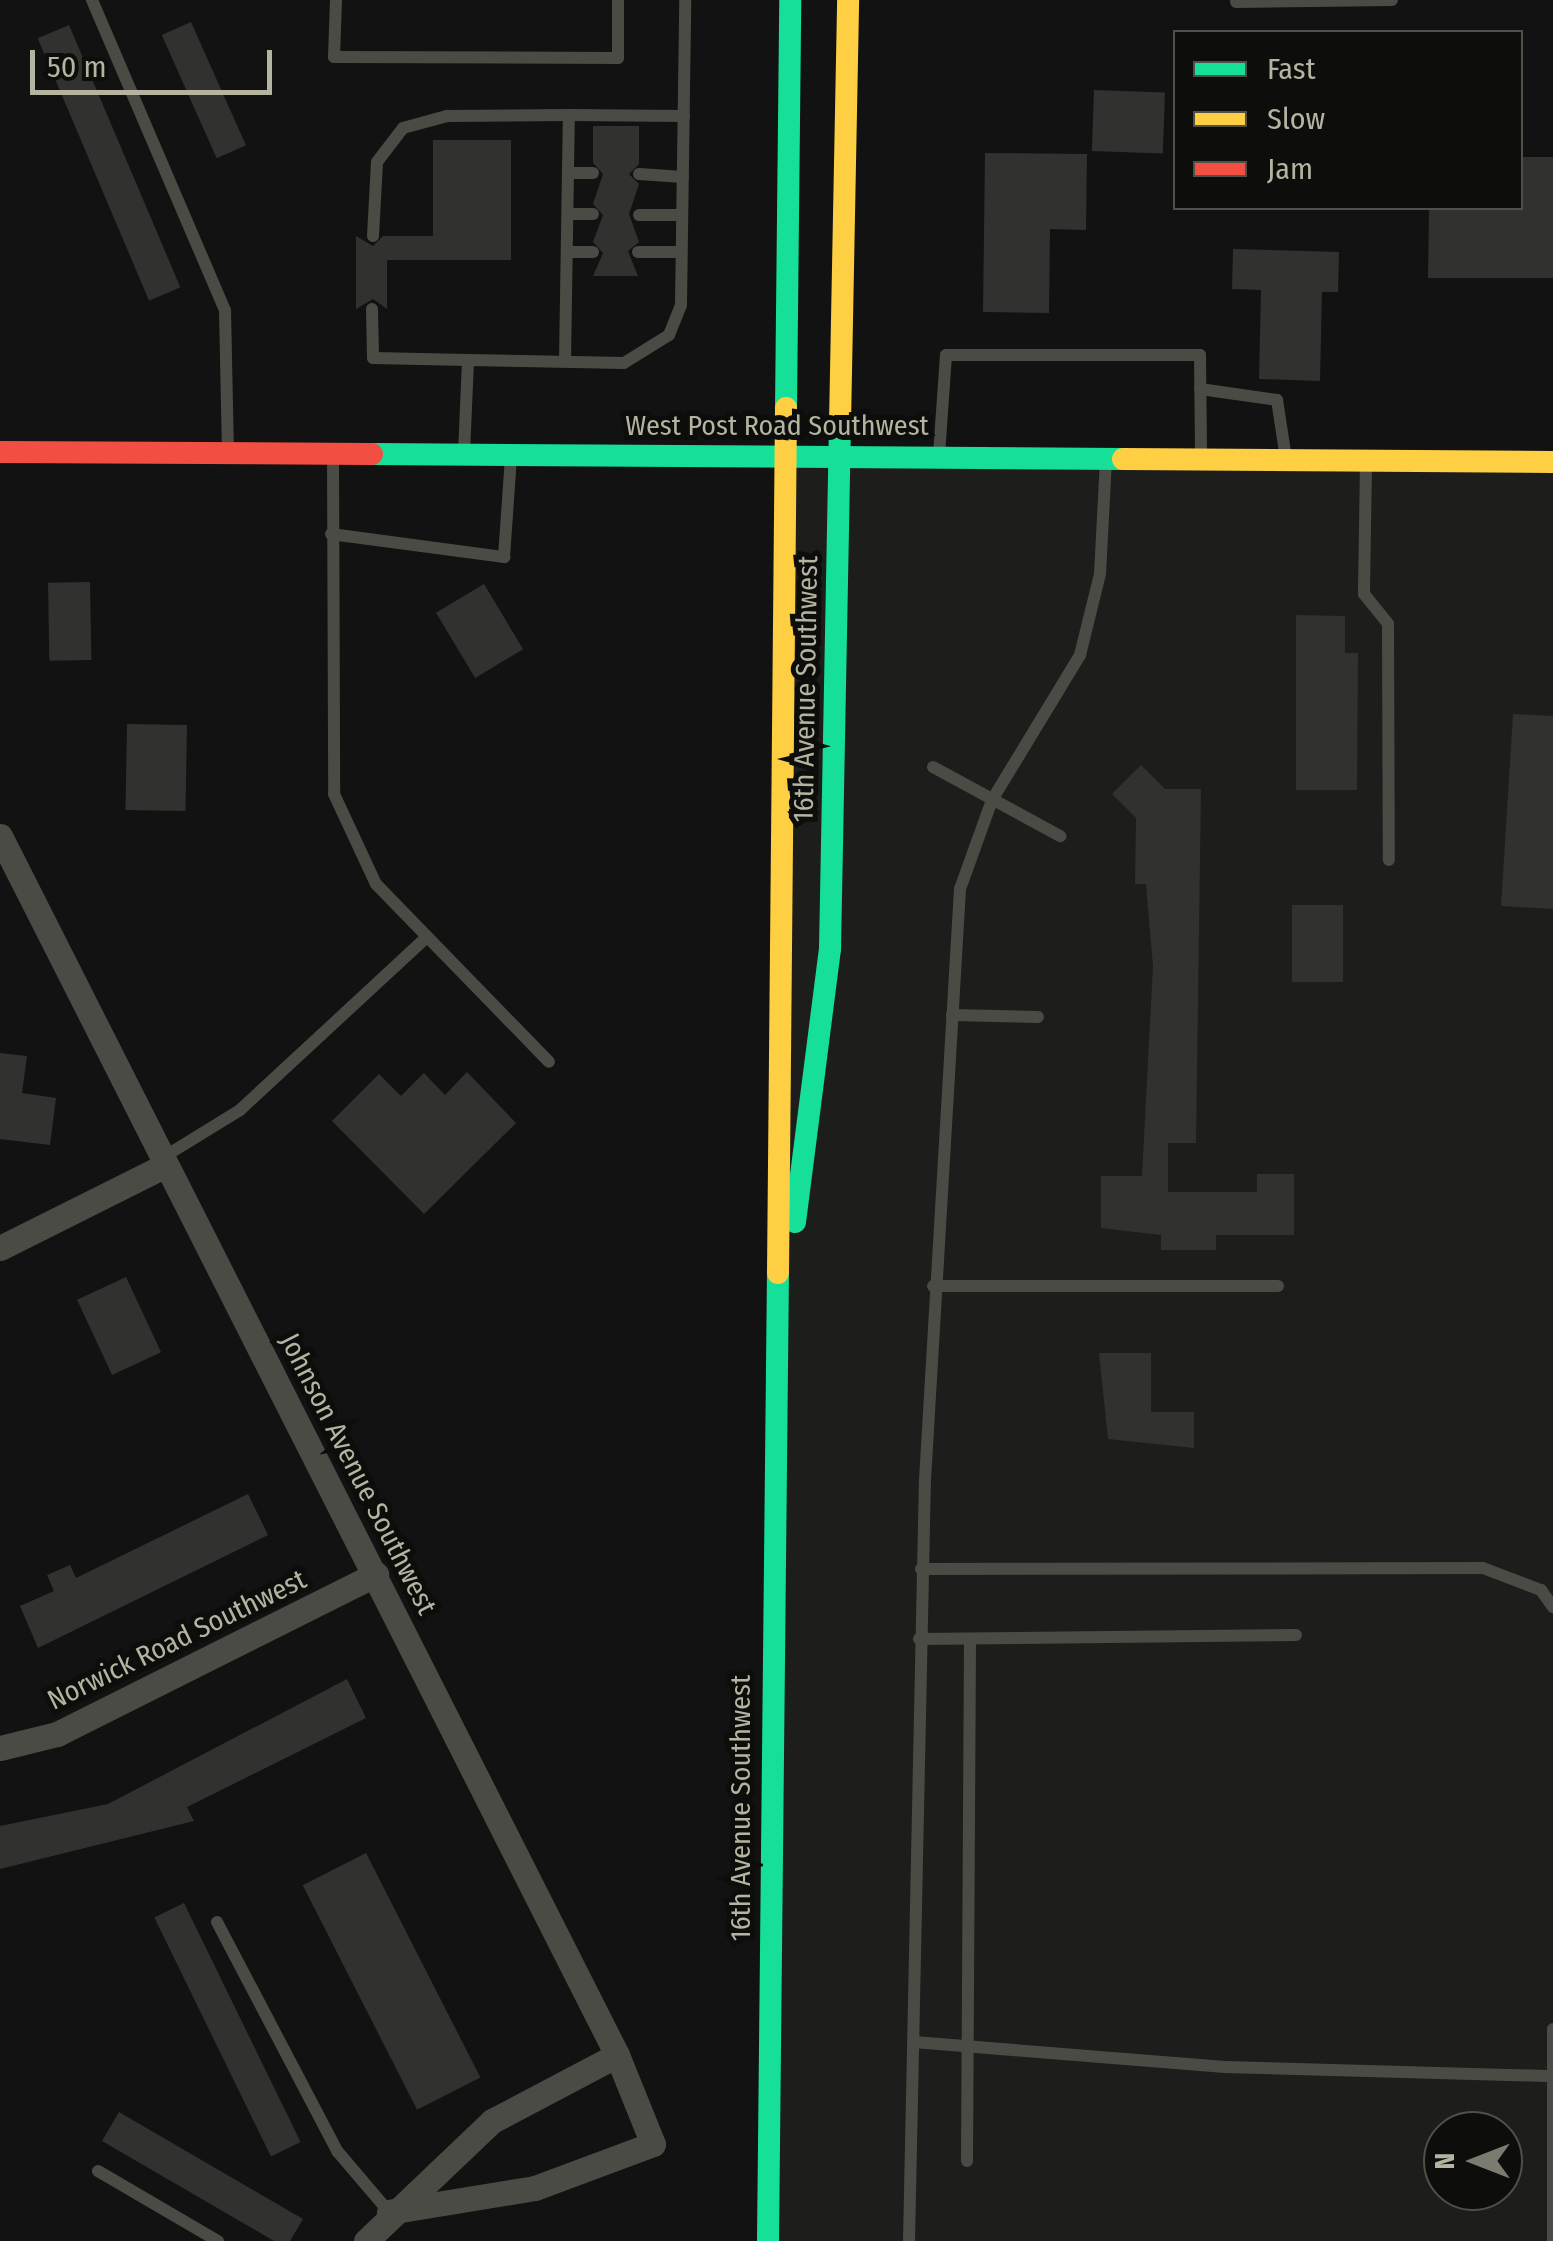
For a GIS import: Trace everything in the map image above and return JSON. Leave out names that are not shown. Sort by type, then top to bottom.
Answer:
[{"type":"main road","name":"16th Avenue Southwest","points":[[768,2241],[790,0]]},
{"type":"main road","name":"16th Avenue Southwest","points":[[775,1376],[830,949],[848,0]]},
{"type":"main road","name":"West Post Road Southwest","points":[[0,452],[228,450],[1553,462]]},
{"type":"street","name":"Johnson Avenue Southwest","points":[[0,836],[162,1163],[376,1574],[618,2055],[653,2144],[534,2188],[389,2212]]},
{"type":"street","points":[[0,1248],[162,1163]]},
{"type":"street","name":"Norwick Road Southwest","points":[[0,1748],[120,1705],[376,1574]]},
{"type":"street","points":[[366,2241],[389,2212],[492,2120],[618,2055]]},
{"type":"lane","points":[[92,0],[225,310],[228,450]]},
{"type":"lane","points":[[336,0],[334,57],[561,58],[618,58],[618,0]]},
{"type":"lane","points":[[372,309],[373,358],[624,363],[668,335],[681,305],[685,0]]},
{"type":"lane","points":[[1236,2],[1392,0]]},
{"type":"lane","points":[[565,361],[569,115]]},
{"type":"lane","points":[[372,236],[378,162],[403,128],[447,116],[684,116]]},
{"type":"lane","points":[[569,172],[593,173]]},
{"type":"lane","points":[[639,174],[682,177]]},
{"type":"lane","points":[[568,214],[593,214]]},
{"type":"lane","points":[[639,215],[682,216]]},
{"type":"lane","points":[[567,252],[593,252]]},
{"type":"lane","points":[[638,252],[682,252]]},
{"type":"lane","points":[[938,457],[946,355],[1200,355],[1201,460]]},
{"type":"lane","points":[[464,455],[468,360]]},
{"type":"lane","points":[[1200,388],[1277,400],[1286,460]]},
{"type":"lane","points":[[333,452],[334,794],[376,884],[548,1062]]},
{"type":"lane","points":[[331,534],[504,557],[512,455]]},
{"type":"lane","points":[[909,2241],[919,1640],[933,1286],[960,888],[992,800],[1080,655],[1100,574],[1106,459]]},
{"type":"lane","points":[[1366,461],[1364,594],[1388,624],[1389,860]]},
{"type":"lane","points":[[933,767],[1060,836]]},
{"type":"lane","points":[[162,1163],[240,1110],[428,937]]},
{"type":"lane","points":[[952,1015],[1038,1016]]},
{"type":"lane","points":[[933,1286],[1278,1286]]},
{"type":"lane","points":[[922,1569],[1482,1568],[1541,1590],[1553,1607]]},
{"type":"lane","points":[[919,1640],[1296,1636]]},
{"type":"lane","points":[[966,2162],[970,1639]]},
{"type":"lane","points":[[216,1922],[338,2152],[389,2212]]},
{"type":"lane","points":[[1552,2241],[1553,2029]]},
{"type":"lane","points":[[914,2042],[1225,2067],[1552,2076]]},
{"type":"lane","points":[[98,2171],[218,2241]]},
{"type":"shaded area","points":[[783,456],[1553,462],[1553,2241],[768,2241]]},
{"type":"building","points":[[191,22],[246,145],[217,158],[162,35]]},
{"type":"building","points":[[69,25],[180,287],[149,301],[38,38]]},
{"type":"building","points":[[1094,90],[1165,92],[1163,153],[1092,151]]},
{"type":"building","points":[[593,126],[639,126],[639,164],[629,174],[639,184],[629,214],[639,242],[628,251],[638,276],[593,276],[603,253],[593,242],[603,215],[593,204],[603,174],[593,163]]},
{"type":"building","points":[[433,140],[511,140],[511,260],[387,260],[387,309],[373,299],[356,309],[356,236],[373,246],[383,236],[433,236]]},
{"type":"building","points":[[985,153],[1087,154],[1086,230],[1050,229],[1049,313],[983,312]]},
{"type":"building","points":[[1523,157],[1553,157],[1553,278],[1428,278],[1429,210],[1523,210]]},
{"type":"building","points":[[1233,249],[1339,252],[1338,292],[1322,292],[1320,381],[1259,379],[1261,290],[1232,289]]},
{"type":"building","points":[[90,582],[91,660],[49,661],[48,583]]},
{"type":"building","points":[[484,584],[523,649],[475,678],[436,613]]},
{"type":"building","points":[[1296,615],[1345,616],[1345,653],[1358,653],[1357,790],[1296,790]]},
{"type":"building","points":[[1513,714],[1553,716],[1553,909],[1501,906]]},
{"type":"building","points":[[127,724],[187,725],[185,811],[125,810]]},
{"type":"building","points":[[1141,765],[1165,789],[1201,789],[1196,1143],[1168,1143],[1168,1192],[1257,1192],[1257,1174],[1294,1174],[1294,1235],[1216,1235],[1216,1250],[1161,1250],[1161,1235],[1101,1228],[1101,1176],[1142,1176],[1153,966],[1146,884],[1135,884],[1136,818],[1112,794]]},
{"type":"building","points":[[1292,905],[1343,905],[1343,982],[1292,982]]},
{"type":"building","points":[[0,1053],[27,1056],[22,1093],[56,1098],[50,1145],[0,1139]]},
{"type":"building","points":[[467,1072],[516,1123],[424,1214],[332,1121],[379,1074],[401,1096],[424,1073],[445,1095]]},
{"type":"building","points":[[126,1277],[161,1352],[112,1375],[77,1300]]},
{"type":"building","points":[[1099,1353],[1151,1353],[1151,1412],[1194,1412],[1194,1448],[1108,1439]]},
{"type":"building","points":[[248,1494],[268,1535],[38,1648],[20,1606],[54,1591],[47,1575],[70,1565],[76,1578]]},
{"type":"building","points":[[347,1679],[366,1718],[187,1807],[194,1821],[0,1869],[0,1826],[108,1804]]},
{"type":"building","points":[[366,1853],[480,2078],[417,2110],[303,1885]]},
{"type":"building","points":[[184,1903],[301,2142],[271,2157],[154,1917]]},
{"type":"building","points":[[119,2112],[303,2219],[290,2241],[274,2241],[102,2141]]},
{"type":"traffic: fast","points":[[786,408],[790,0]]},
{"type":"traffic: fast","points":[[795,1222],[830,949],[840,424]]},
{"type":"traffic: fast","points":[[372,454],[1123,459]]},
{"type":"traffic: fast","points":[[768,2241],[778,1273]]},
{"type":"traffic: slow","points":[[840,424],[848,0]]},
{"type":"traffic: slow","points":[[778,1273],[786,408]]},
{"type":"traffic: slow","points":[[1123,459],[1553,462]]},
{"type":"traffic: jam","points":[[0,452],[372,454]]}]
